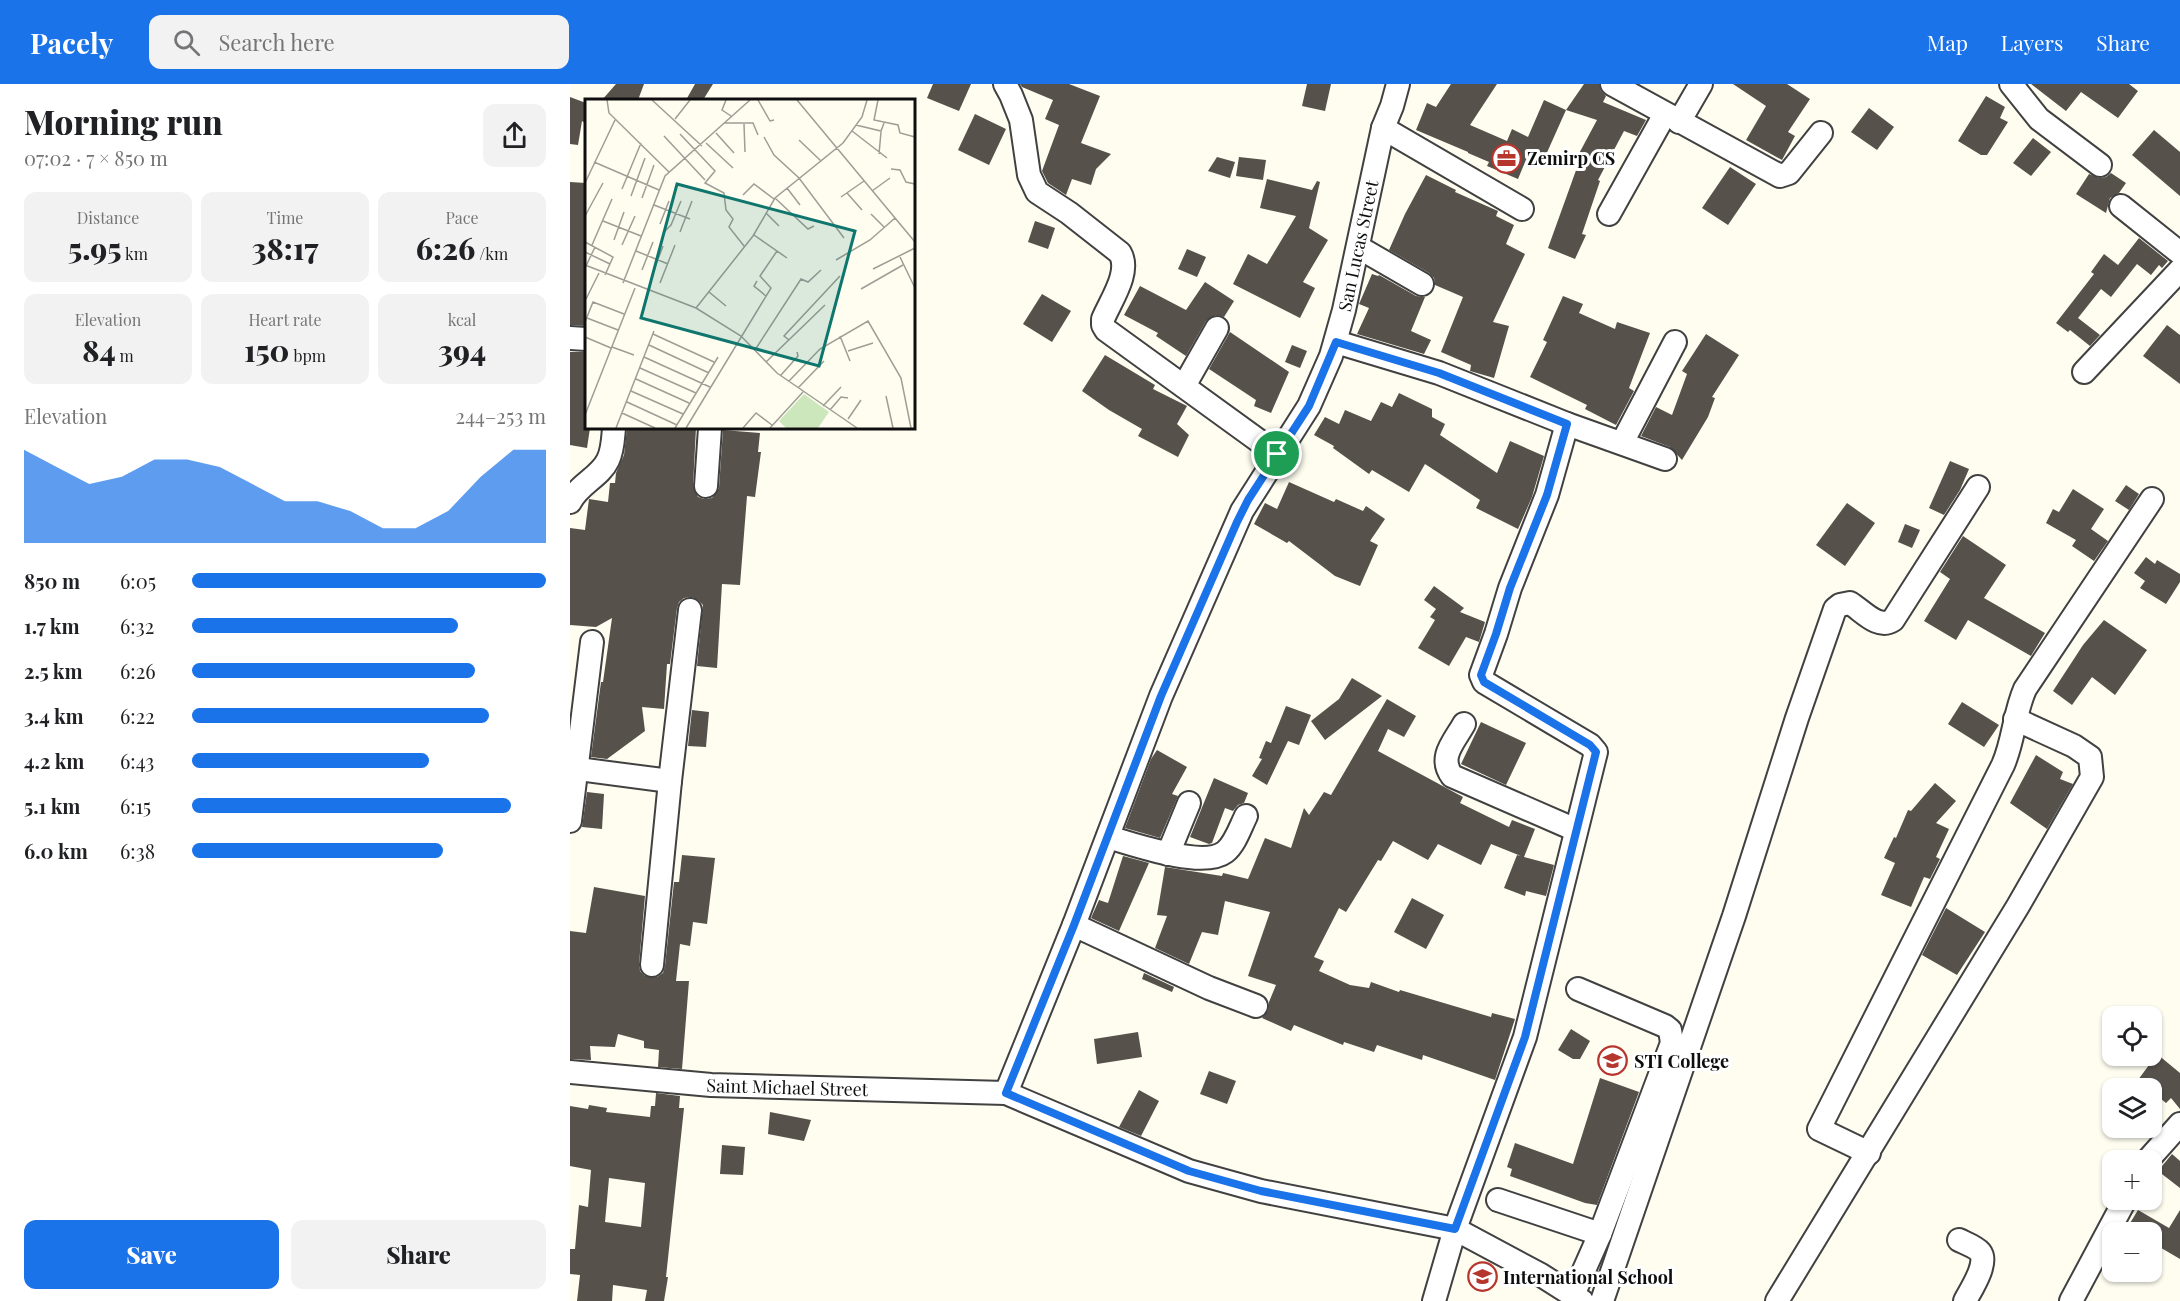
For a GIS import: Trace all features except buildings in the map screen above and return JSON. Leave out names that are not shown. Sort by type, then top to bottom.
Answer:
[{"type":"street","points":[[1005,84],[1021,120],[1029,175],[1037,192],[1069,213],[1123,257],[1124,270],[1103,319],[1104,327],[1277,454]]},
{"type":"street","name":"San Lucas Street","points":[[1006,1093],[1074,925],[1161,696],[1237,522],[1277,454],[1309,406],[1336,342],[1383,128],[1398,84]]},
{"type":"street","points":[[1612,84],[1780,176],[1789,173],[1821,133]]},
{"type":"street","points":[[1609,214],[1672,118],[1701,84]]},
{"type":"street","points":[[2011,84],[2039,119],[2100,165]]},
{"type":"street","points":[[1383,128],[1522,209]]},
{"type":"street","points":[[2121,206],[2180,253]]},
{"type":"street","points":[[1358,248],[1422,284]]},
{"type":"street","points":[[2084,372],[2180,270]]},
{"type":"street","points":[[1184,386],[1217,328]]},
{"type":"street","points":[[570,338],[585,339]]},
{"type":"street","points":[[1336,342],[1439,373],[1567,424],[1665,459]]},
{"type":"street","points":[[1622,443],[1675,342]]},
{"type":"street","points":[[1434,1301],[1455,1229],[1525,1037],[1596,752],[1590,745],[1484,682],[1481,675],[1510,588],[1547,495],[1567,424]]},
{"type":"street","points":[[570,502],[574,493],[603,469],[608,460],[614,429]]},
{"type":"street","points":[[706,486],[710,429]]},
{"type":"street","points":[[1602,1301],[1734,916],[1804,696],[1835,609],[1840,605],[1850,603],[1878,622],[1888,623],[1893,620],[1978,487]]},
{"type":"street","points":[[1869,1153],[1819,1130],[2003,765],[2013,736],[2018,704],[2025,689],[2152,499]]},
{"type":"street","points":[[652,965],[690,610]]},
{"type":"street","points":[[570,821],[573,769],[592,642]]},
{"type":"street","points":[[1777,1301],[2018,906],[2092,777],[2090,757],[2052,735],[2015,719]]},
{"type":"street","points":[[1464,724],[1445,759],[1452,776],[1576,830]]},
{"type":"street","points":[[573,769],[670,781]]},
{"type":"street","points":[[1168,854],[1189,803]]},
{"type":"street","points":[[1108,837],[1188,858],[1213,857],[1224,852],[1234,840],[1246,816]]},
{"type":"street","points":[[1074,925],[1209,988],[1256,1006]]},
{"type":"street","points":[[1006,1093],[1189,1171],[1261,1191],[1455,1229],[1577,1298],[1672,1043],[1670,1030],[1665,1026],[1578,989]]},
{"type":"street","name":"Saint Michael Street","points":[[570,1072],[711,1085],[1006,1093]]},
{"type":"street","points":[[2157,1150],[2180,1124]]},
{"type":"street","points":[[1498,1200],[1600,1234]]},
{"type":"street","points":[[2070,1301],[2120,1210]]},
{"type":"street","points":[[1959,1240],[1980,1252],[1983,1258],[1982,1267],[1965,1301]]},
{"type":"place","name":"Zemirp CS","points":[[1506,158]]},
{"type":"place","name":"STI College","points":[[1613,1061]]},
{"type":"place","name":"International School","points":[[1482,1277]]},
{"type":"route","points":[[1336,342],[1439,373],[1567,424],[1547,495],[1510,588],[1481,675],[1484,682],[1590,745],[1596,752],[1525,1037],[1455,1229],[1249,1189],[1189,1171],[1006,1093],[1074,925],[1089,880],[1108,837],[1161,696],[1242,511],[1277,454],[1309,406],[1336,342]]}]
